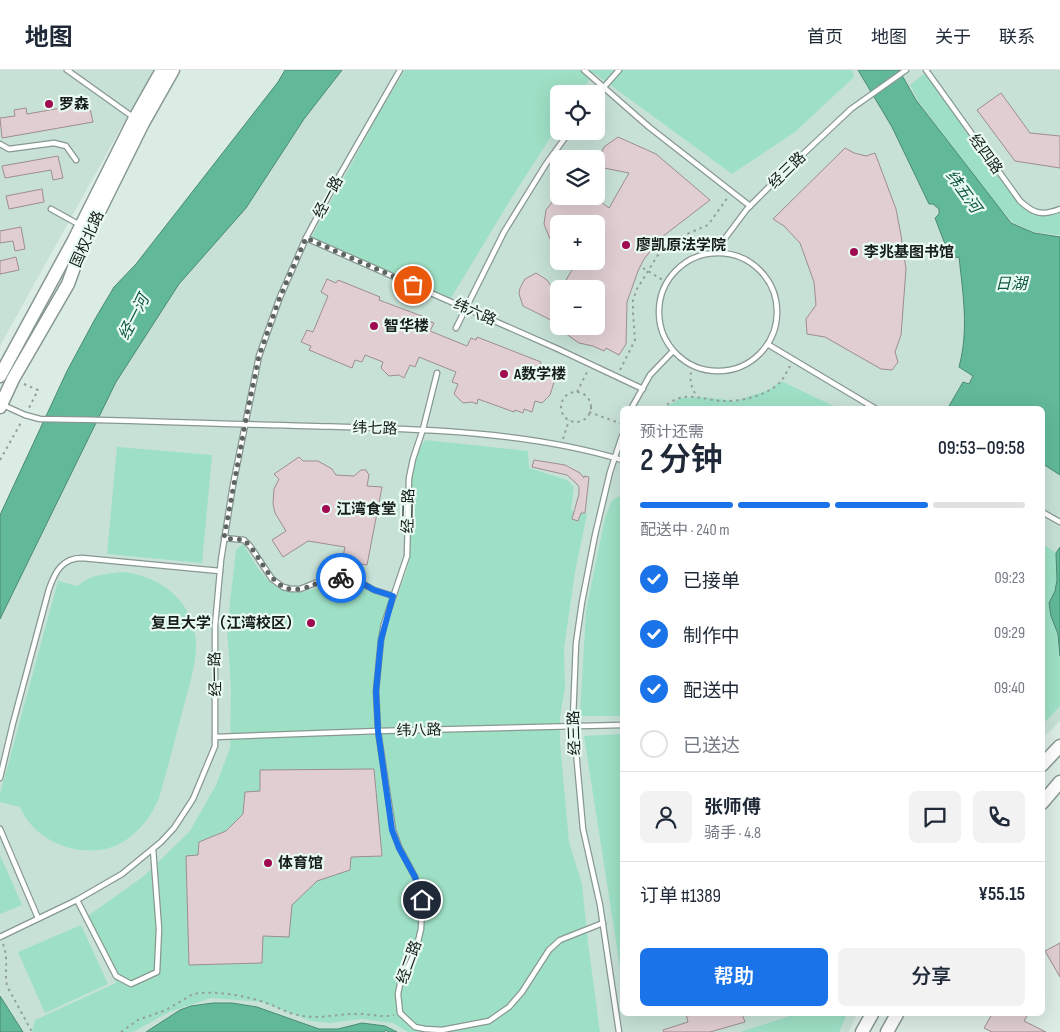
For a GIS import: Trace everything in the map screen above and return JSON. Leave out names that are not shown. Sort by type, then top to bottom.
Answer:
[{"type":"main road","name":"国权北路","points":[[1,406],[13,379],[68,284],[81,248],[162,70]]},
{"type":"main road","name":"国权北路","points":[[0,376],[139,120],[173,70]]},
{"type":"main road","points":[[1045,762],[1060,746]]},
{"type":"main road","points":[[1045,800],[1060,782]]},
{"type":"main road","points":[[862,1032],[871,1016]]},
{"type":"main road","points":[[887,1032],[896,1016]]},
{"type":"lane","points":[[67,70],[139,120]]},
{"type":"lane","name":"经一路","points":[[0,938],[77,900],[122,874],[153,849],[174,828],[193,798],[209,763],[214,746],[214,626],[220,571],[224,538],[259,356],[280,297],[306,238],[400,70]]},
{"type":"lane","points":[[584,70],[601,85]]},
{"type":"lane","points":[[605,87],[619,70]]},
{"type":"lane","name":"经三路","points":[[714,253],[750,206],[851,109],[906,70]]},
{"type":"lane","name":"经四路","points":[[926,70],[1020,201],[1028,209],[1036,212],[1048,214],[1060,209]]},
{"type":"lane","points":[[605,89],[649,127],[750,206]]},
{"type":"lane","points":[[456,328],[504,232],[546,164],[563,140]]},
{"type":"lane","points":[[0,144],[9,149],[54,143],[66,146],[76,160]]},
{"type":"lane","points":[[51,209],[81,226]]},
{"type":"lane","name":"纬六路","points":[[306,238],[642,388]]},
{"type":"lane","points":[[724,253],[744,258],[758,268],[770,283],[776,297],[778,314],[775,331],[768,345],[753,361],[737,369],[720,372],[703,370],[693,366],[673,351],[662,332],[658,314],[659,302],[666,282],[687,261],[700,256],[724,253]]},
{"type":"lane","points":[[768,345],[871,406]]},
{"type":"lane","points":[[633,406],[650,375],[673,351]]},
{"type":"lane","name":"经二路","points":[[400,1013],[398,994],[400,984],[416,950],[421,929],[422,900],[415,877],[399,848],[392,830],[378,731],[376,691],[381,640],[393,596],[407,556],[409,478],[437,373]]},
{"type":"lane","name":"纬七路","points":[[1,406],[40,419],[423,429],[533,440],[620,459]]},
{"type":"lane","name":"经三路","points":[[619,1032],[600,905],[583,829],[573,726],[576,643],[582,602],[595,535],[620,442]]},
{"type":"lane","points":[[1045,514],[1060,522]]},
{"type":"lane","points":[[224,538],[244,540],[272,579],[283,587],[300,589],[325,579],[348,578],[393,596]]},
{"type":"lane","points":[[0,778],[49,589],[58,568],[77,558],[82,558],[220,571]]},
{"type":"lane","name":"纬八路","points":[[215,737],[620,725]]},
{"type":"lane","points":[[0,829],[38,918]]},
{"type":"lane","points":[[77,900],[116,976],[131,984],[157,972],[159,930],[153,849]]},
{"type":"lane","points":[[400,1013],[410,1024],[425,1029],[442,1030],[489,1021],[509,1007],[522,992],[548,950],[560,940],[603,923]]},
{"type":"lane","points":[[896,1016],[896,1032]]},
{"type":"path","points":[[616,376],[635,340],[632,314],[636,289],[661,250],[674,240],[708,225],[732,192]]},
{"type":"path","points":[[643,268],[666,282]]},
{"type":"path","points":[[665,406],[671,400],[680,398],[697,397],[735,400],[769,390],[781,381],[794,359]]},
{"type":"path","points":[[577,392],[590,364]]},
{"type":"path","points":[[693,366],[690,374],[691,385],[697,397]]},
{"type":"path","points":[[577,392],[585,396],[589,402],[589,412],[584,419],[576,422],[569,420],[562,411],[562,401],[568,394],[577,392]]},
{"type":"path","points":[[589,412],[620,423]]},
{"type":"path","points":[[561,445],[569,420]]},
{"type":"path","points":[[0,938],[7,959],[7,986],[32,1032]]},
{"type":"path","points":[[121,1032],[138,1020],[161,1012],[193,994],[199,993],[235,995],[255,999],[305,1017],[358,1014],[387,1016],[400,1013]]},
{"type":"shaded area","points":[[0,70],[155,70],[139,95],[0,346]]},
{"type":"shaded area","name":"复旦大学（江湾校区）","points":[[299,70],[1060,70],[1060,721],[1045,736],[1045,406],[620,406],[620,1016],[856,1016],[849,1032],[0,1032],[0,525]]},
{"type":"shaded area","points":[[405,70],[852,70],[854,77],[795,132],[732,174],[594,73],[586,85],[550,85],[550,138],[451,298],[311,238],[378,115]]},
{"type":"shaded area","points":[[925,73],[1019,203],[1029,210],[1038,212],[1060,209],[1060,235],[1033,232],[1012,222],[985,191],[917,99],[910,85]]},
{"type":"shaded area","points":[[781,381],[834,406],[668,406],[680,398],[703,397],[735,401],[769,390]]},
{"type":"shaded area","points":[[425,440],[528,451],[529,468],[567,480],[574,487],[571,510],[587,514],[575,572],[564,648],[565,688],[560,717],[560,743],[569,842],[582,884],[600,1032],[408,1032],[393,1023],[361,1019],[330,1023],[311,1021],[262,1002],[211,998],[169,1012],[133,1032],[32,1032],[35,1020],[116,983],[85,918],[144,876],[190,831],[216,785],[230,748],[231,688],[227,629],[236,550],[243,544],[253,561],[266,577],[281,589],[290,592],[301,592],[331,582],[346,581],[396,599],[409,560],[412,479],[419,451]]},
{"type":"shaded area","points":[[117,447],[212,455],[202,563],[107,554]]},
{"type":"shaded area","points":[[620,496],[620,716],[580,716],[586,611],[605,518],[612,500]]},
{"type":"shaded area","points":[[1045,545],[1056,553],[1057,580],[1055,591],[1049,603],[1051,616],[1058,634],[1060,706],[1045,722]]},
{"type":"shaded area","points":[[123,572],[148,578],[160,584],[179,599],[192,621],[196,643],[195,661],[166,775],[159,798],[147,819],[130,837],[116,845],[101,850],[68,848],[39,832],[28,821],[20,807],[0,802],[0,794],[58,581],[78,586],[93,577]]},
{"type":"shaded area","points":[[620,734],[620,967],[584,736]]},
{"type":"shaded area","points":[[0,855],[22,905],[0,914]]},
{"type":"shaded area","points":[[81,925],[108,984],[45,1013],[18,952]]},
{"type":"shaded area","points":[[846,1016],[839,1032],[740,1032],[787,1017]]},
{"type":"water","name":"经一河","points":[[285,70],[342,70],[304,119],[246,208],[179,284],[116,382],[0,619],[0,515],[67,371],[114,287],[136,264],[278,82]]},
{"type":"water","name":"日湖","points":[[858,70],[899,70],[916,100],[1011,223],[1034,233],[1060,237],[1060,475],[1045,465],[1045,406],[949,406],[963,382],[969,384],[973,376],[959,367],[964,339],[964,326],[959,257],[953,258],[950,243],[945,244],[935,218],[939,214],[939,209],[933,204],[929,204],[892,127]]},
{"type":"water","points":[[1060,547],[1060,656],[1058,634],[1051,616],[1049,603],[1055,591],[1057,580],[1056,553]]},
{"type":"water","points":[[0,996],[23,1032],[0,1032]]},
{"type":"water","points":[[232,1003],[257,1007],[319,1029],[338,1029],[362,1023],[385,1026],[397,1032],[388,1032],[386,1030],[384,1032],[146,1032],[180,1010],[191,1006]]},
{"type":"building","points":[[1001,93],[1030,133],[1060,136],[1060,168],[1015,161],[977,110]]},
{"type":"building","points":[[72,101],[73,107],[89,104],[93,122],[2,138],[0,118],[15,116],[14,110],[26,108],[27,114],[61,108],[60,103]]},
{"type":"building","name":"廖凯原法学院","points":[[618,137],[656,154],[710,200],[662,237],[644,259],[627,302],[626,344],[619,355],[606,348],[604,351],[579,343],[568,335],[605,335],[605,280],[566,280],[572,270],[605,270],[605,215],[550,215],[550,239],[544,224],[546,210],[550,205],[605,205],[609,208],[629,173],[605,168],[605,150],[603,150]]},
{"type":"building","name":"李兆基图书馆","points":[[845,148],[866,156],[875,153],[896,209],[906,269],[901,335],[895,352],[898,362],[892,370],[881,369],[825,337],[807,334],[806,319],[816,305],[814,282],[800,243],[784,226],[773,219]]},
{"type":"building","points":[[58,156],[63,178],[53,180],[51,170],[5,178],[2,166]]},
{"type":"building","points":[[42,189],[44,202],[9,209],[6,196]]},
{"type":"building","points":[[21,227],[25,249],[15,251],[13,241],[0,243],[0,231]]},
{"type":"building","points":[[16,257],[19,270],[0,274],[0,261]]},
{"type":"building","points":[[536,273],[547,280],[550,284],[550,320],[523,306],[519,294],[525,279]]},
{"type":"building","points":[[327,279],[336,283],[338,280],[380,297],[379,300],[427,318],[426,320],[434,323],[430,331],[467,346],[471,338],[476,340],[477,337],[541,362],[540,364],[550,368],[548,373],[556,376],[550,395],[542,403],[535,401],[532,412],[524,409],[523,413],[515,410],[514,412],[478,399],[477,404],[472,402],[463,403],[454,394],[458,384],[452,382],[456,372],[419,357],[415,367],[410,365],[404,378],[399,375],[389,376],[381,368],[383,362],[365,355],[362,362],[355,360],[352,368],[309,350],[311,346],[301,342],[307,330],[313,332],[328,296],[321,292]]},
{"type":"building","name":"江湾食堂","points":[[299,457],[303,461],[318,461],[332,469],[336,475],[354,476],[361,470],[366,470],[369,475],[367,486],[382,487],[367,565],[342,561],[345,547],[308,541],[283,557],[272,540],[286,531],[275,513],[273,504],[274,489],[279,479],[274,474]]},
{"type":"building","points":[[534,460],[565,465],[580,473],[584,478],[584,476],[589,477],[585,513],[581,513],[578,521],[572,519],[579,487],[567,475],[532,467]]},
{"type":"building","name":"体育馆","points":[[374,769],[382,856],[351,857],[350,870],[317,881],[292,905],[289,937],[263,936],[262,963],[189,965],[186,856],[198,855],[199,842],[226,831],[243,814],[245,792],[260,791],[260,770]]},
{"type":"building","points":[[1060,943],[1060,977],[1045,951]]},
{"type":"building","points":[[686,1016],[743,1016],[745,1022],[710,1032],[664,1032],[663,1030],[688,1022]]},
{"type":"building","points":[[991,1016],[1027,1016],[1024,1021],[1046,1032],[992,1032],[984,1028]]},
{"type":"way so far","points":[[341,578],[325,579],[300,589],[283,587],[272,579],[244,540],[224,538],[259,356],[280,297],[306,238],[413,285]]},
{"type":"place","name":"罗森","points":[[49,104]]},
{"type":"place","name":"廖凯原法学院","points":[[626,245]]},
{"type":"place","name":"李兆基图书馆","points":[[854,252]]},
{"type":"place","name":"智华楼","points":[[374,326]]},
{"type":"place","name":"A数学楼","points":[[504,374]]},
{"type":"place","name":"江湾食堂","points":[[326,509]]},
{"type":"place","name":"复旦大学（江湾校区）","points":[[311,623]]},
{"type":"place","name":"体育馆","points":[[268,863]]},
{"type":"route","points":[[341,578],[358,581],[374,590],[393,596],[381,640],[376,691],[378,731],[392,830],[399,848],[415,877],[422,900]]},
{"type":"water label","name":"纬五河","points":[[964,191]]}]
